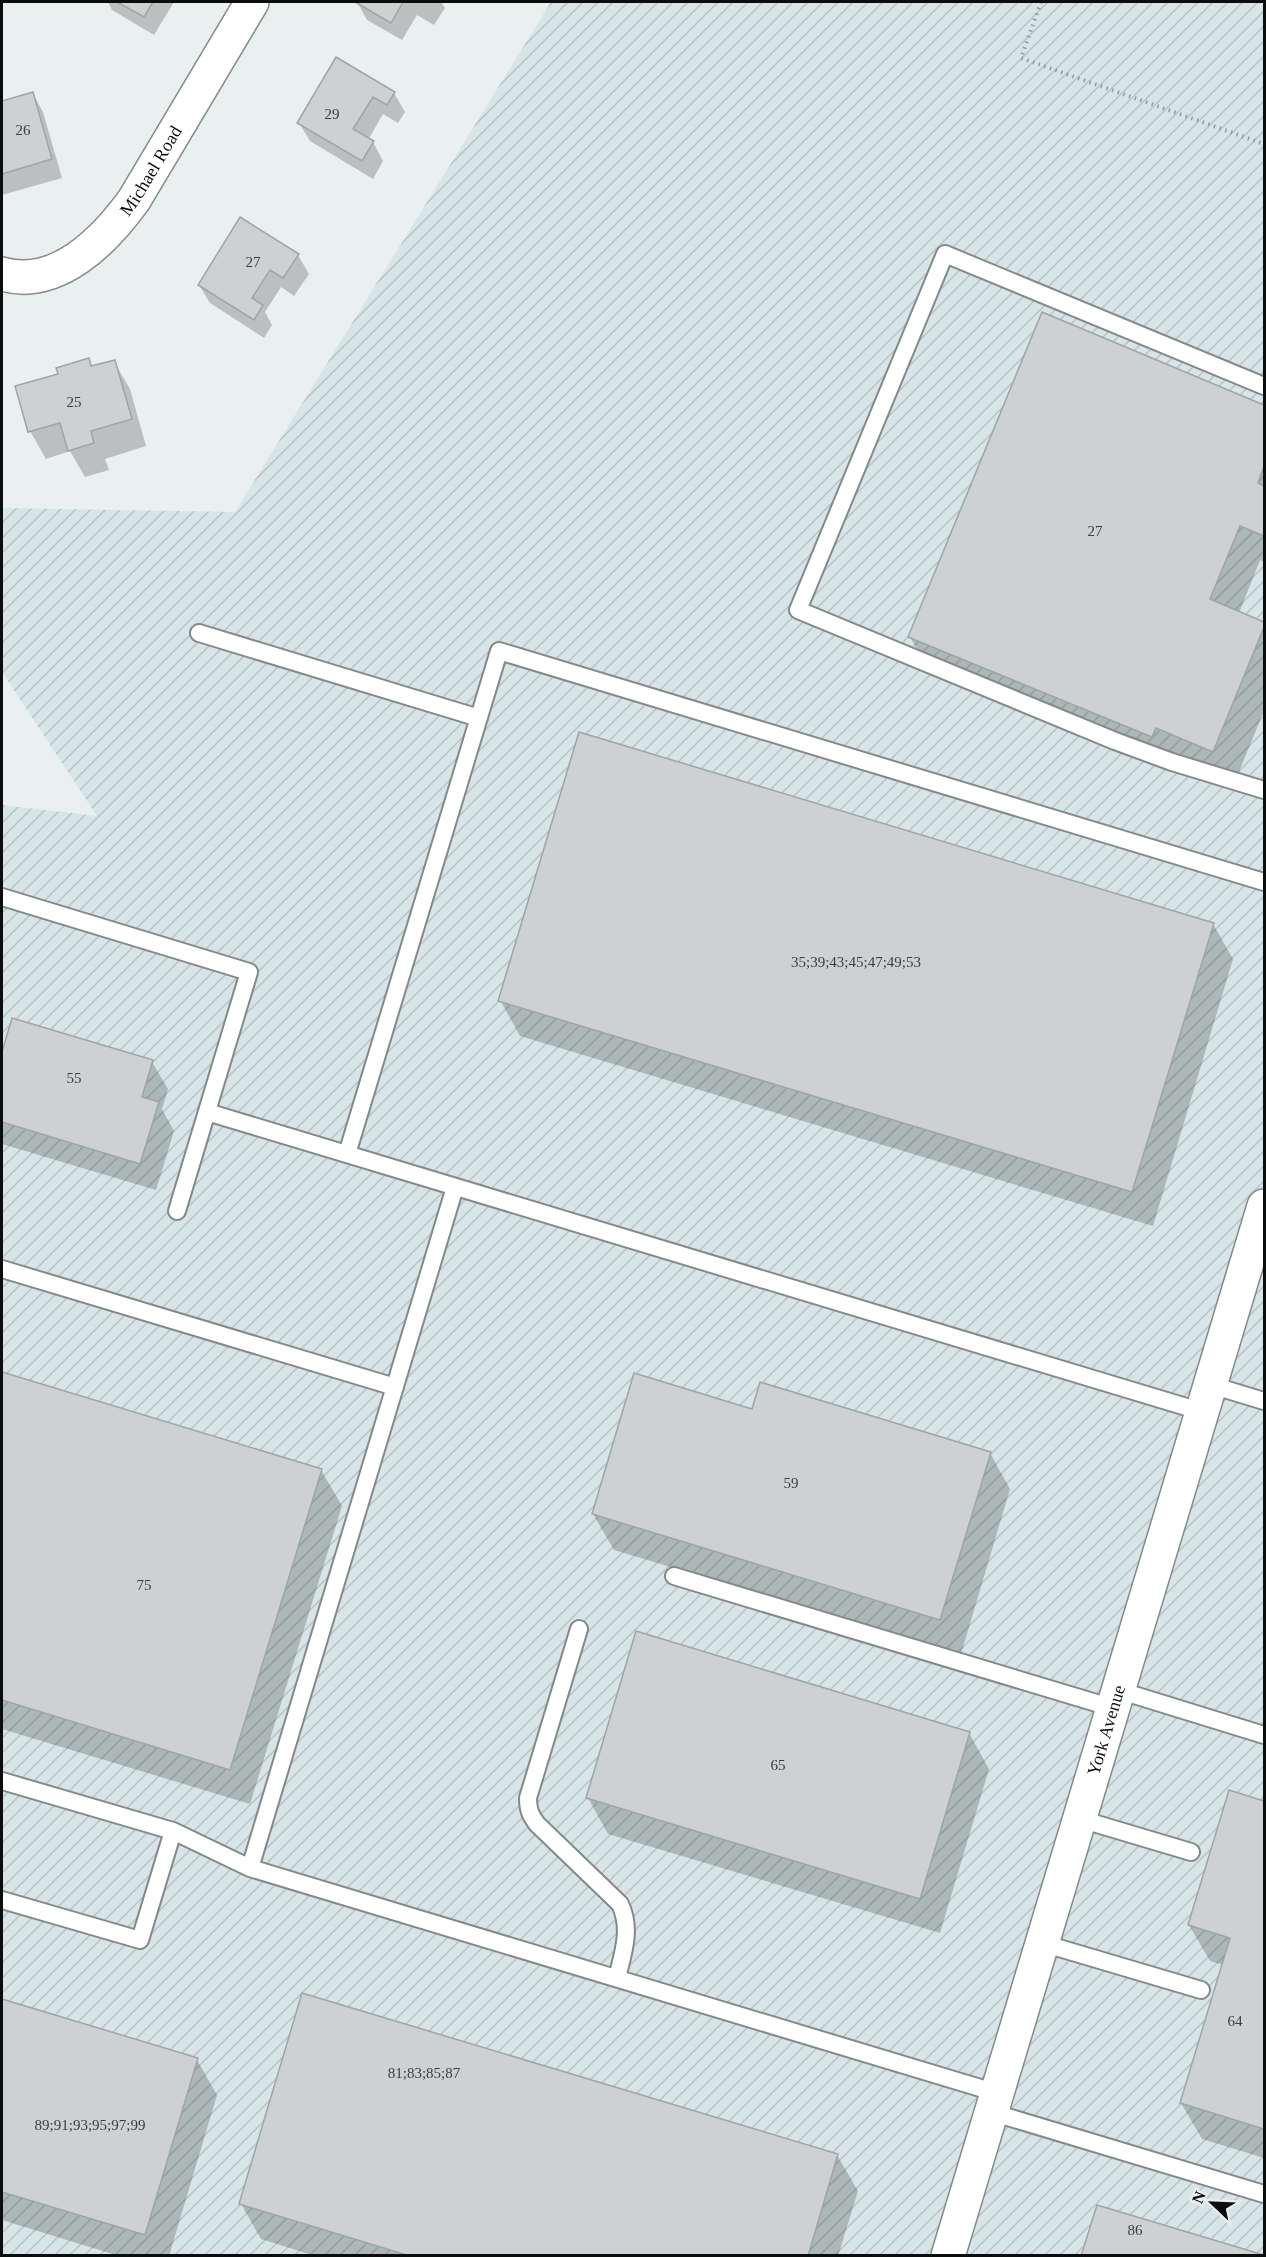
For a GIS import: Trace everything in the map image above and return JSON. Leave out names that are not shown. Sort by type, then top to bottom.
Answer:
[{"type":"street","name":"Michael Road","points":[[2,274],[10,277],[32,276],[58,269],[80,257],[118,222],[134,200],[252,2]]},
{"type":"street","name":"York Avenue","points":[[948,2256],[1264,1206]]},
{"type":"lane","points":[[1264,386],[945,254],[798,610],[1115,741],[1172,762],[1264,790]]},
{"type":"lane","points":[[199,633],[479,718]]},
{"type":"lane","points":[[347,1154],[499,651],[1264,882]]},
{"type":"lane","points":[[2,897],[249,972],[177,1211]]},
{"type":"lane","points":[[207,1112],[456,1187],[1207,1399],[1264,1401]]},
{"type":"lane","points":[[250,1868],[456,1187]]},
{"type":"lane","points":[[2,1269],[395,1387]]},
{"type":"lane","points":[[674,1576],[1116,1699],[1264,1735]]},
{"type":"lane","points":[[579,1629],[528,1798],[528,1807],[537,1824],[620,1905],[627,1927],[617,1978]]},
{"type":"lane","points":[[2,1780],[173,1831],[250,1868],[617,1978],[1264,2194]]},
{"type":"lane","points":[[1080,1819],[1191,1852]]},
{"type":"lane","points":[[2,1900],[140,1940],[173,1831]]},
{"type":"lane","points":[[1042,1943],[1201,1990]]},
{"type":"path","points":[[1041,2],[1021,58],[1264,144]]},
{"type":"shaded area","points":[[551,2],[1264,2],[1264,2255],[2,2256],[2,805],[97,816],[2,672],[2,508],[235,512]]},
{"type":"building","points":[[117,2],[153,2],[144,17]]},
{"type":"building","points":[[355,2],[403,2],[391,23]]},
{"type":"building","points":[[336,57],[395,92],[387,105],[373,97],[353,129],[374,141],[362,161],[297,123]]},
{"type":"building","points":[[33,92],[52,159],[2,174],[2,101]]},
{"type":"building","points":[[240,217],[299,254],[283,278],[270,270],[252,298],[263,305],[254,320],[198,285]]},
{"type":"building","points":[[1042,312],[1264,405],[1264,466],[1258,483],[1264,486],[1264,536],[1240,526],[1210,599],[1264,622],[1264,627],[1213,752],[1156,728],[1152,737],[908,637]]},
{"type":"building","points":[[89,358],[91,366],[115,360],[132,419],[91,431],[94,443],[68,451],[60,423],[28,432],[15,386],[58,374],[56,368]]},
{"type":"building","points":[[579,732],[1214,923],[1132,1192],[498,1001]]},
{"type":"building","points":[[12,1018],[153,1060],[142,1097],[159,1102],[140,1164],[2,1122],[2,1052]]},
{"type":"building","points":[[2,1372],[322,1469],[230,1770],[2,1700]]},
{"type":"building","points":[[634,1373],[752,1409],[760,1382],[991,1452],[940,1620],[592,1514]]},
{"type":"building","points":[[636,1631],[970,1732],[920,1899],[586,1798]]},
{"type":"building","points":[[1229,1790],[1264,1801],[1264,2129],[1180,2103],[1230,1938],[1188,1925]]},
{"type":"building","points":[[302,1993],[838,2154],[808,2256],[410,2256],[239,2204]]},
{"type":"building","points":[[2,1999],[198,2058],[145,2235],[2,2192]]},
{"type":"building","points":[[1097,2205],[1264,2255],[1264,2256],[1081,2256]]}]
